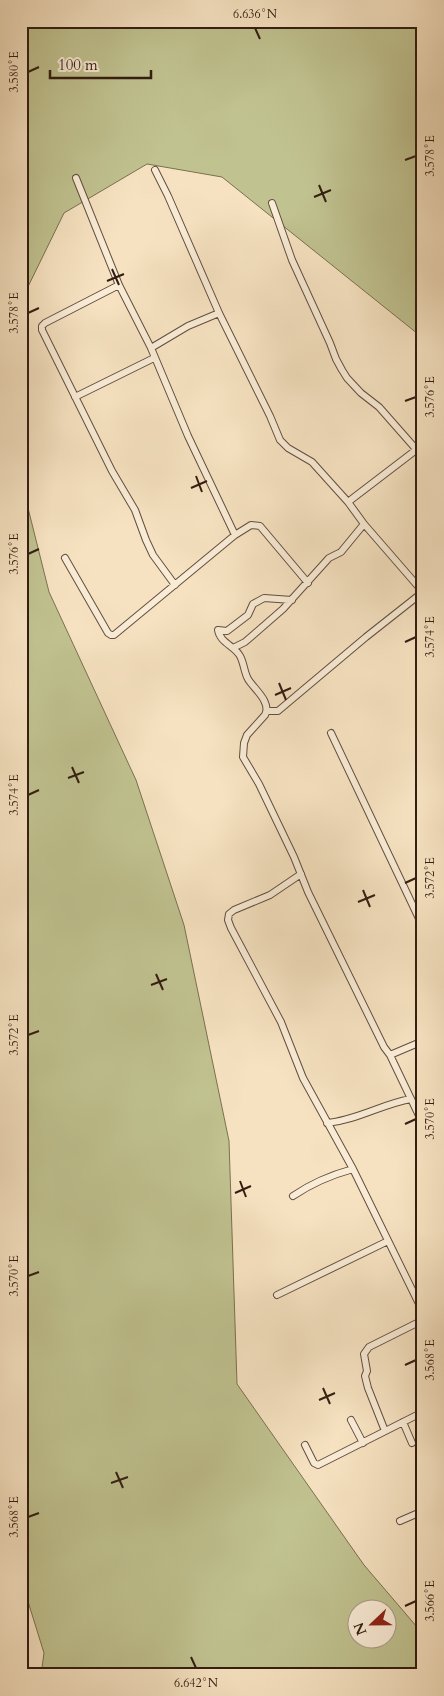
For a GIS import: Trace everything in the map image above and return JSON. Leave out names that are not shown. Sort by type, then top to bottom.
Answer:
[{"type":"street","points":[[155,170],[219,313],[283,443],[312,462],[423,592],[278,711],[267,712],[247,735],[243,757],[259,784],[294,857],[308,892],[423,1124]]},
{"type":"street","points":[[76,178],[119,285],[151,348],[188,436],[235,535]]},
{"type":"street","points":[[272,203],[292,260],[342,370],[361,393],[379,407],[423,458]]},
{"type":"street","points":[[119,285],[42,326],[42,330],[112,471],[135,510],[153,555],[175,585]]},
{"type":"street","points":[[151,348],[183,329],[219,313]]},
{"type":"street","points":[[75,397],[154,358]]},
{"type":"street","points":[[348,502],[416,450]]},
{"type":"street","points":[[232,647],[245,642],[292,600],[330,558],[341,552],[364,524]]},
{"type":"street","points":[[65,558],[108,633],[111,635],[114,635],[235,535],[251,525],[260,526],[308,583]]},
{"type":"street","points":[[267,712],[265,702],[256,687],[248,679],[240,656],[220,636],[218,630],[227,631],[248,615],[253,604],[264,598],[292,600]]},
{"type":"street","points":[[240,656],[245,642]]},
{"type":"street","points":[[423,701],[420,706],[420,714],[423,722]]},
{"type":"street","points":[[331,733],[423,927]]},
{"type":"street","points":[[301,874],[270,895],[234,910],[229,914],[228,920],[281,1022],[303,1078],[353,1168],[423,1312]]},
{"type":"street","points":[[390,1055],[423,1041]]},
{"type":"street","points":[[327,1123],[348,1120],[391,1103],[411,1098]]},
{"type":"street","points":[[293,1196],[331,1175],[353,1168]]},
{"type":"street","points":[[277,1295],[388,1241]]},
{"type":"street","points":[[385,1431],[376,1413],[365,1376],[367,1371],[364,1354],[369,1347],[423,1320]]},
{"type":"street","points":[[305,1445],[314,1463],[318,1465],[423,1412]]},
{"type":"street","points":[[351,1420],[363,1443]]},
{"type":"street","points":[[402,1422],[412,1443]]},
{"type":"street","points":[[400,1521],[423,1511]]},
{"type":"green space","points":[[21,21],[423,21],[423,338],[222,177],[147,164],[64,213],[21,301]]},
{"type":"green space","points":[[21,480],[49,592],[136,780],[184,925],[229,1141],[237,1384],[364,1565],[392,1598],[346,1598],[346,1648],[396,1648],[396,1602],[423,1634],[423,1675],[41,1675],[44,1653],[21,1579]]}]
